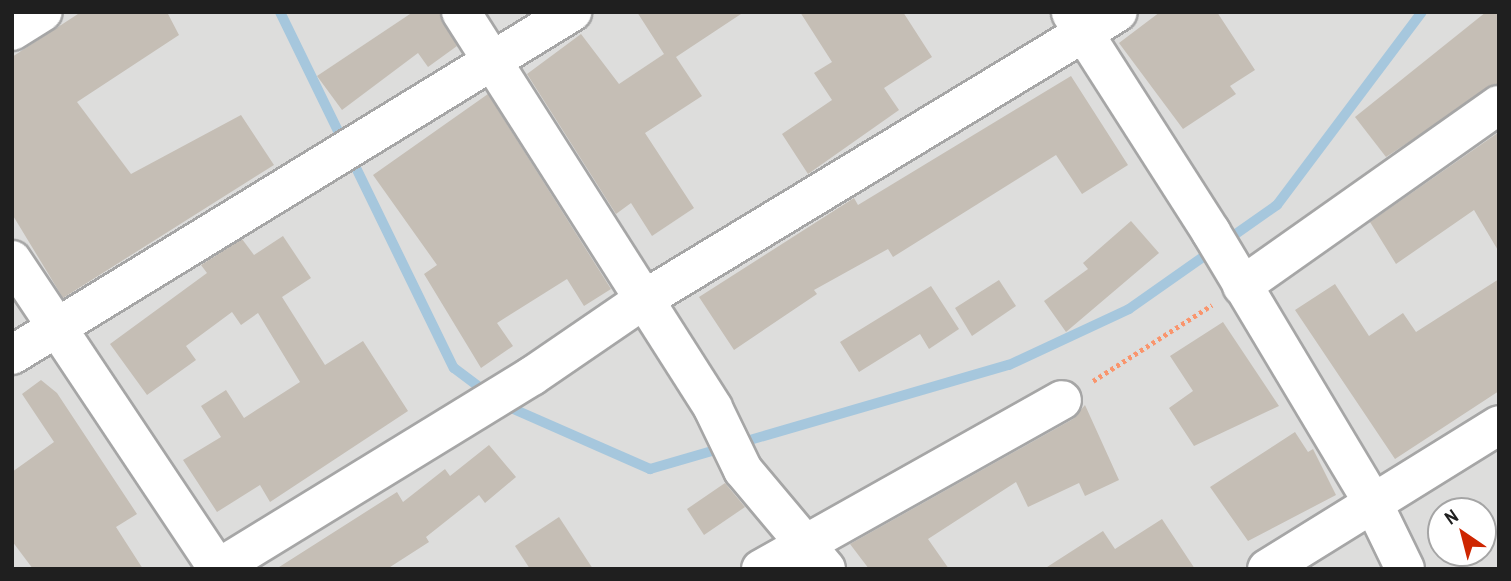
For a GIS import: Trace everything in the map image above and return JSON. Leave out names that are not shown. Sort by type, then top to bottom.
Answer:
[{"type":"street","points":[[12,31],[43,12]]},
{"type":"street","points":[[461,12],[489,64],[713,408],[743,470],[817,555]]},
{"type":"street","points":[[12,355],[572,12]]},
{"type":"street","points":[[12,260],[217,569],[532,376],[643,300],[1078,23],[1118,12]]},
{"type":"street","points":[[1078,23],[1211,232],[1373,503],[1405,569]]},
{"type":"street","points":[[1242,286],[1499,105]]},
{"type":"street","points":[[761,569],[817,555],[1062,400]]},
{"type":"street","points":[[1268,569],[1499,425]]},
{"type":"path","points":[[1062,400],[1242,286]]},
{"type":"shaded area","points":[[12,12],[1499,12],[1499,569],[12,569]]},
{"type":"building","points":[[81,12],[167,12],[179,35],[77,102],[131,174],[241,115],[274,165],[63,298],[12,214],[12,57]]},
{"type":"building","points":[[413,12],[439,12],[457,46],[428,67],[418,53],[342,110],[317,76]]},
{"type":"building","points":[[637,12],[744,12],[676,57],[702,96],[645,133],[694,208],[652,236],[631,203],[616,214],[527,74],[581,34],[619,84],[664,54]]},
{"type":"building","points":[[800,12],[903,12],[932,57],[884,88],[899,110],[808,174],[782,134],[832,100],[814,73],[832,62]]},
{"type":"building","points":[[1160,12],[1217,12],[1255,70],[1230,86],[1236,94],[1183,129],[1119,43]]},
{"type":"building","points":[[1486,12],[1499,12],[1499,83],[1386,157],[1355,117]]},
{"type":"building","points":[[1071,76],[1128,165],[1082,194],[1056,155],[893,257],[888,249],[814,290],[817,294],[734,350],[699,297],[854,198],[858,205]]},
{"type":"building","points":[[488,94],[611,289],[584,306],[567,279],[497,323],[513,346],[481,368],[424,274],[437,265],[373,175]]},
{"type":"building","points":[[1499,132],[1499,252],[1474,210],[1396,264],[1370,222]]},
{"type":"building","points":[[1131,221],[1159,253],[1066,332],[1044,301],[1088,269],[1083,263]]},
{"type":"building","points":[[283,236],[311,278],[282,297],[325,365],[363,341],[408,411],[270,502],[260,485],[217,512],[183,460],[221,437],[201,406],[226,390],[244,418],[300,382],[258,313],[241,325],[232,312],[186,346],[196,360],[147,395],[110,344],[207,273],[201,265],[242,239],[254,255]]},
{"type":"building","points":[[1499,279],[1499,391],[1395,459],[1295,310],[1335,284],[1369,336],[1403,313],[1416,332]]},
{"type":"building","points":[[999,280],[1016,306],[972,336],[955,308]]},
{"type":"building","points":[[931,286],[959,329],[929,349],[920,334],[859,372],[840,342]]},
{"type":"building","points":[[1223,322],[1279,406],[1194,446],[1169,408],[1193,391],[1170,356]]},
{"type":"building","points":[[41,380],[57,393],[137,514],[116,527],[143,569],[33,569],[12,541],[12,472],[54,442],[22,394]]},
{"type":"building","points":[[1085,405],[1119,480],[1085,496],[1079,483],[1028,507],[1016,482],[928,539],[949,569],[869,569],[850,544],[1073,419]]},
{"type":"building","points":[[1295,432],[1308,452],[1313,449],[1336,495],[1248,541],[1210,487]]},
{"type":"building","points":[[489,445],[516,477],[485,503],[479,495],[426,537],[429,542],[387,569],[276,569],[397,492],[403,502],[445,469],[450,476]]},
{"type":"building","points":[[725,483],[745,507],[704,535],[687,509]]},
{"type":"building","points":[[559,517],[593,569],[530,569],[515,546]]},
{"type":"building","points":[[1162,519],[1195,569],[1044,569],[1103,531],[1115,549]]},
{"type":"waterway","points":[[280,12],[454,368],[490,395]]},
{"type":"waterway","points":[[502,404],[650,469],[1009,365],[1129,309],[1277,205],[1422,12]]}]
